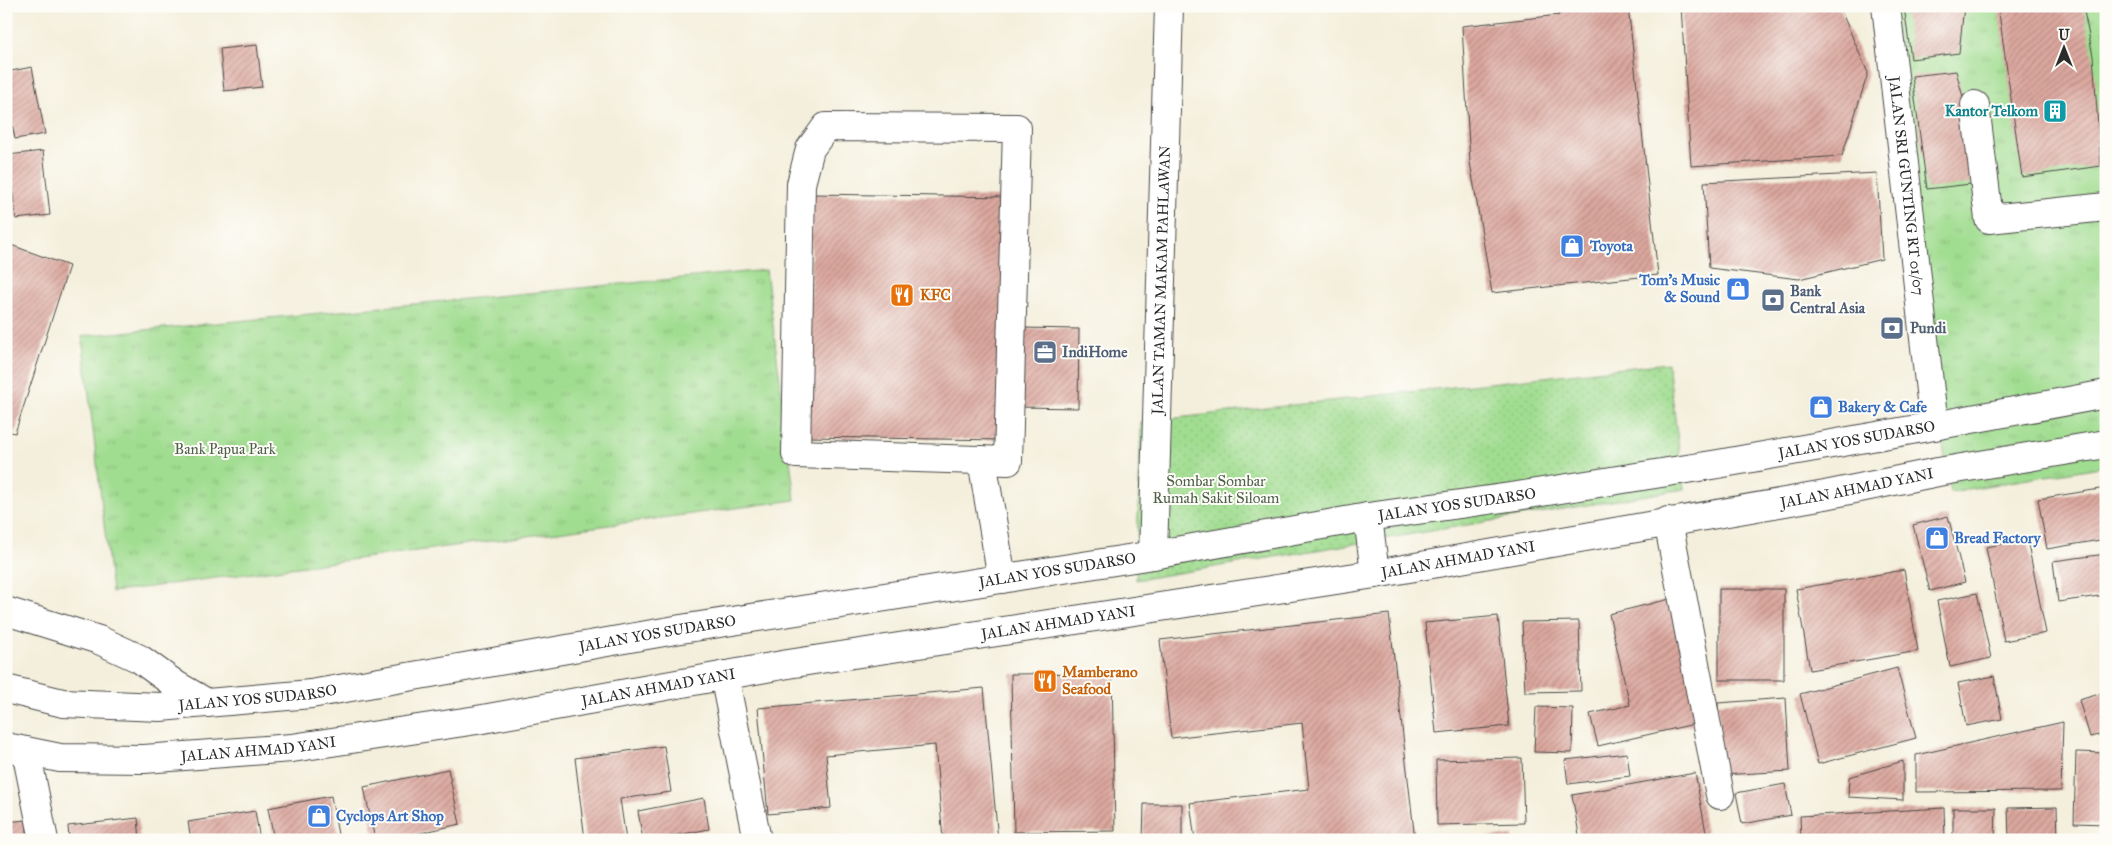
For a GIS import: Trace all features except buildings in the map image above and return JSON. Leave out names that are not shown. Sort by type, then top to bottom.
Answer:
[{"type":"main road","name":"JALAN TAMAN MAKAM PAHLAWAN","points":[[1153,555],[1169,6]]},
{"type":"main road","name":"JALAN SRI GUNTING RT 01/07","points":[[1886,6],[1934,426]]},
{"type":"main road","points":[[1975,105],[1989,219],[2106,207]]},
{"type":"main road","points":[[826,127],[1017,128],[1008,461],[982,460],[796,454],[801,184],[810,149],[826,127]]},
{"type":"main road","name":"JALAN YOS SUDARSO","points":[[6,689],[63,703],[160,707],[311,694],[681,629],[1153,555],[1368,517],[1526,495],[1934,426],[2106,394]]},
{"type":"main road","name":"JALAN AHMAD YANI","points":[[16,749],[60,758],[144,759],[292,748],[477,720],[788,664],[1375,574],[1825,495],[1938,472],[2106,444]]},
{"type":"main road","points":[[982,460],[1002,579]]},
{"type":"main road","points":[[1368,517],[1375,574]]},
{"type":"main road","points":[[1668,522],[1720,795]]},
{"type":"main road","points":[[6,611],[100,640],[140,659],[176,685],[208,703]]},
{"type":"main road","points":[[724,675],[757,840]]},
{"type":"main road","points":[[16,749],[44,840]]},
{"type":"green space","points":[[1878,6],[2106,6],[2106,466],[1950,492]]},
{"type":"green space","name":"Bank Papua Park","points":[[766,270],[795,500],[112,592],[82,336]]},
{"type":"green space","name":"Sombar Sombar Rumah Sakit Siloam","points":[[1668,363],[1684,489],[1136,580],[1141,422]]},
{"type":"place","name":"Kantor Telkom","points":[[2055,111]]},
{"type":"place","name":"Toyota","points":[[1572,246]]},
{"type":"place","name":"Tom's Music & Sound","points":[[1738,289]]},
{"type":"place","name":"KFC","points":[[902,295]]},
{"type":"place","name":"Bank Central Asia","points":[[1773,300]]},
{"type":"place","name":"Pundi","points":[[1892,328]]},
{"type":"place","name":"IndiHome","points":[[1045,352]]},
{"type":"place","name":"Bakery & Cafe","points":[[1821,407]]},
{"type":"place","name":"Bread Factory","points":[[1937,538]]},
{"type":"place","name":"Mamberano Seafood","points":[[1045,681]]},
{"type":"place","name":"Cyclops Art Shop","points":[[319,816]]}]
